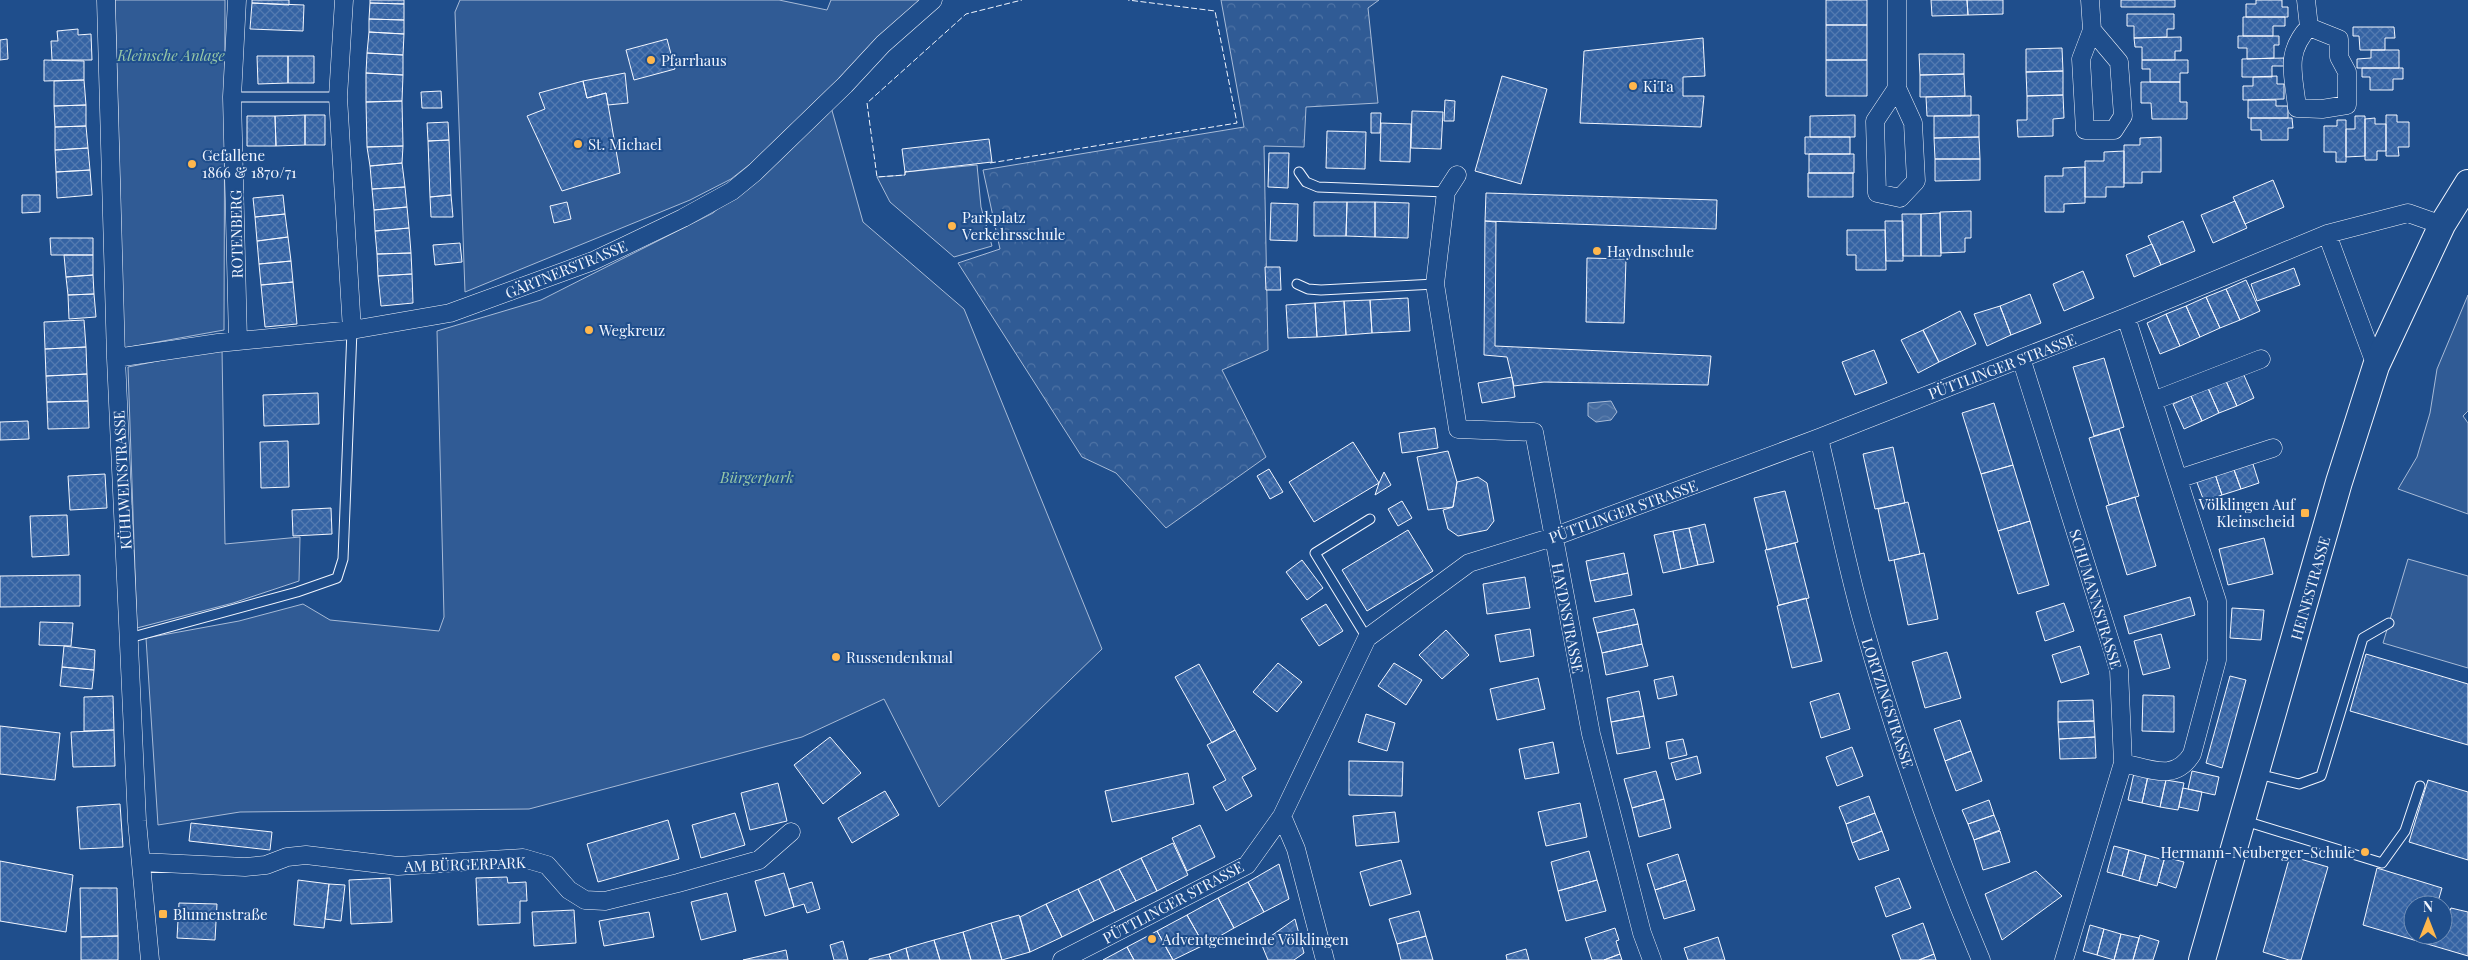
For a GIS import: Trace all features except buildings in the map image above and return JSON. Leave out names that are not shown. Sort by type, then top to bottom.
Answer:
[{"type":"main road","points":[[2442,225],[2468,184]]},
{"type":"main road","name":"HEINESTRASSE","points":[[2202,960],[2339,482],[2376,366],[2442,225]]},
{"type":"street","name":"KÜHLWEINSTRASSE","points":[[106,0],[116,358],[141,862],[150,960]]},
{"type":"street","name":"ROTENBERG","points":[[237,0],[232,97],[238,341]]},
{"type":"street","points":[[344,0],[338,97],[352,330]]},
{"type":"street","name":"GÄRTNERSTRASSE","points":[[116,358],[238,341],[352,330],[450,313],[505,295],[602,257],[705,207],[732,191],[754,174],[845,85],[883,44],[933,0]]},
{"type":"street","points":[[1897,88],[1875,121],[1877,193],[1900,198],[1916,182],[1913,123],[1897,88],[1898,0]]},
{"type":"street","points":[[2090,0],[2092,30],[2082,59],[2085,130],[2114,130],[2123,116],[2120,62],[2092,30]]},
{"type":"street","points":[[2306,0],[2309,27],[2299,38],[2292,55],[2297,108],[2322,109],[2347,105],[2347,72],[2339,57],[2338,39],[2309,27]]},
{"type":"street","name":"HAYDNSTRASSE","points":[[1457,175],[1446,192],[1434,284],[1458,429],[1534,432],[1590,734],[1642,933],[1652,960]]},
{"type":"street","name":"PÜTTLINGER STRASSE","points":[[1062,960],[1247,865],[1282,816],[1367,638],[1469,562],[1553,537],[1819,438],[2126,318],[2327,234],[2408,213],[2442,225]]},
{"type":"street","points":[[2327,234],[2376,366]]},
{"type":"street","points":[[2123,763],[2167,772],[2184,767],[2192,754],[2217,660],[2217,601],[2126,318]]},
{"type":"street","name":"SCHUMANNSTRASSE","points":[[2021,358],[2119,670],[2123,763],[2064,960]]},
{"type":"street","points":[[2153,401],[2261,359]]},
{"type":"street","name":"LORTZINGSTRASSE","points":[[1819,438],[1863,623],[1906,760],[1959,907],[1981,960]]},
{"type":"street","points":[[2178,479],[2273,448]]},
{"type":"street","points":[[1282,816],[1296,849],[1325,960]]},
{"type":"street","name":"AM BÜRGERPARK","points":[[141,862],[245,867],[266,865],[288,857],[306,855],[398,866],[523,858],[547,865],[569,890],[585,900],[605,901],[759,860],[791,832]]},
{"type":"lane","points":[[232,97],[338,97]]},
{"type":"lane","points":[[1299,172],[1306,182],[1318,187],[1446,192]]},
{"type":"lane","points":[[1297,284],[1308,289],[1321,290],[1434,284]]},
{"type":"lane","points":[[130,638],[297,592],[337,578],[343,559],[352,330]]},
{"type":"lane","points":[[1367,638],[1315,554],[1370,519]]},
{"type":"lane","points":[[2255,773],[2300,784],[2320,776],[2363,638],[2389,623]]},
{"type":"lane","points":[[2242,820],[2382,863],[2405,832],[2420,786]]},
{"type":"shaded area","name":"Kleinsche Anlage","points":[[115,0],[225,0],[224,330],[124,348]]},
{"type":"shaded area","points":[[460,0],[779,0],[827,10],[831,0],[919,0],[754,161],[731,179],[690,200],[465,292],[455,12]]},
{"type":"shaded area","name":"Bürgerpark","points":[[831,107],[863,222],[964,309],[1102,649],[939,807],[884,699],[802,737],[529,809],[240,812],[158,825],[146,638],[239,621],[303,604],[330,620],[439,631],[444,617],[437,331],[541,300],[713,213]]},
{"type":"shaded area","name":"Parkplatz Verkehrsschule","points":[[977,165],[981,207],[992,246],[954,257],[890,202],[877,177],[905,175],[905,172]]},
{"type":"shaded area","points":[[2468,295],[2468,411],[2463,416],[2468,423],[2468,514],[2398,489],[2417,457],[2430,413],[2437,369]]},
{"type":"shaded area","points":[[222,348],[225,544],[300,537],[299,581],[233,603],[137,628],[128,367]]},
{"type":"shaded area","points":[[2408,559],[2468,576],[2468,668],[2383,643]]},
{"type":"green space","points":[[1221,0],[1379,0],[1368,8],[1378,103],[1306,107],[1304,147],[1264,146],[1268,350],[1222,370],[1266,457],[1166,528],[1116,473],[1082,457],[958,263],[1000,249],[983,170],[1244,127]]},
{"type":"water","points":[[1611,401],[1617,412],[1611,420],[1596,422],[1588,416],[1588,403]]},
{"type":"fence","points":[[907,171],[905,175],[877,177],[867,103],[966,14],[1022,0]]},
{"type":"fence","points":[[990,163],[1237,123],[1215,11],[1128,0]]},
{"type":"place","name":"Pfarrhaus","points":[[651,60]]},
{"type":"place","name":"KiTa","points":[[1633,86]]},
{"type":"place","name":"St. Michael","points":[[578,144]]},
{"type":"place","name":"Gefallene 1866 & 1870/71","points":[[192,164]]},
{"type":"place","name":"Parkplatz Verkehrsschule","points":[[952,226]]},
{"type":"place","name":"Haydnschule","points":[[1597,251]]},
{"type":"place","name":"Wegkreuz","points":[[589,330]]},
{"type":"place","name":"Völklingen Auf Kleinscheid","points":[[2305,513]]},
{"type":"place","name":"Russendenkmal","points":[[836,657]]},
{"type":"place","name":"Hermann-Neuberger-Schule","points":[[2365,852]]},
{"type":"place","name":"Blumenstraße","points":[[163,914]]},
{"type":"place","name":"Adventgemeinde Völklingen","points":[[1152,939]]}]
